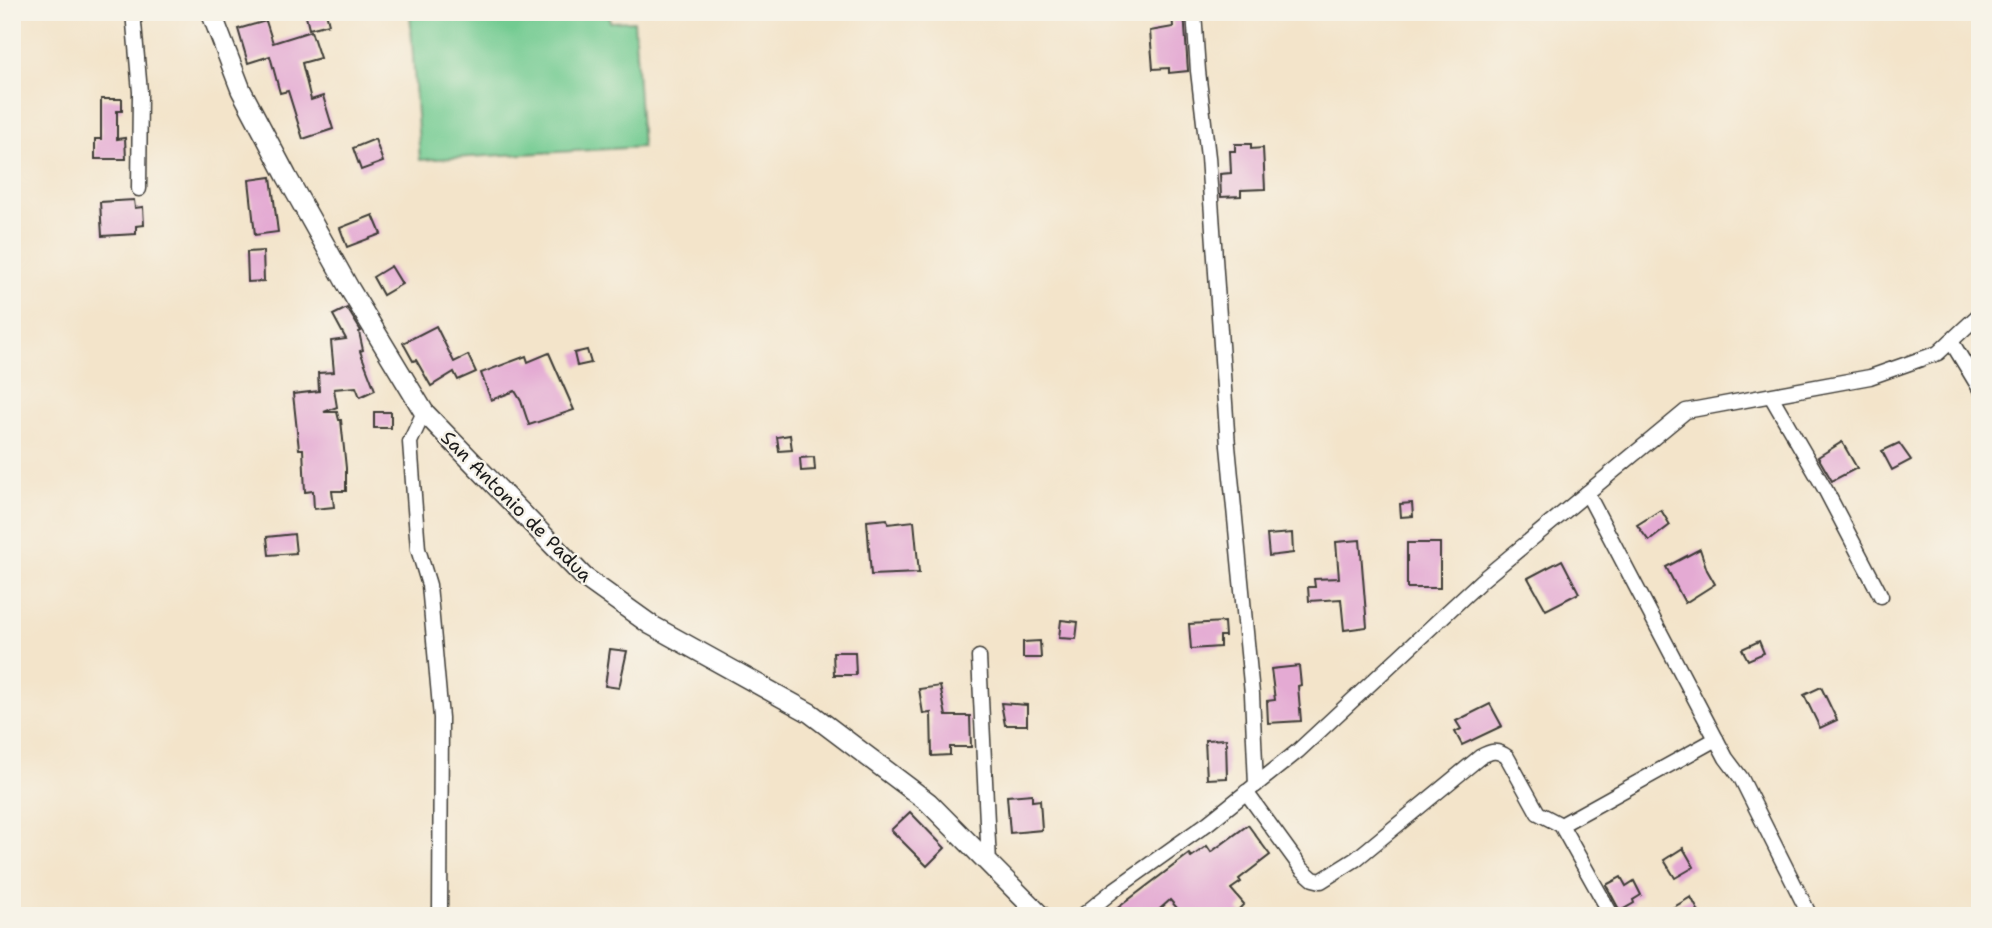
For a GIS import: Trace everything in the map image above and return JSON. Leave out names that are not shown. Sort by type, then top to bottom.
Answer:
[{"type":"street","points":[[133,12],[140,92],[139,189]]},
{"type":"street","name":"San Antonio de Padua","points":[[211,12],[242,90],[287,177],[349,288],[424,412],[584,577],[651,625],[810,713],[928,802],[1041,916]]},
{"type":"street","points":[[1194,12],[1208,157],[1228,446],[1252,694],[1251,789],[1302,869],[1313,879],[1321,881],[1356,859],[1480,757],[1493,750],[1501,752],[1507,757],[1538,813],[1561,825],[1612,916]]},
{"type":"street","points":[[1082,916],[1201,828],[1298,751],[1482,580],[1686,411],[1870,377],[1938,353],[1980,314]]},
{"type":"street","points":[[1951,341],[1980,389]]},
{"type":"street","points":[[1771,396],[1825,489],[1881,596]]},
{"type":"street","points":[[424,412],[410,442],[418,549],[429,585],[441,718],[440,916]]},
{"type":"street","points":[[1587,493],[1726,758],[1741,778],[1810,916]]},
{"type":"street","points":[[979,657],[989,863]]},
{"type":"street","points":[[1561,825],[1716,739]]},
{"type":"green space","points":[[410,12],[509,12],[510,18],[609,12],[610,22],[634,21],[642,147],[420,160]]},
{"type":"building","points":[[305,12],[326,12],[329,24],[309,29]]},
{"type":"building","points":[[1172,12],[1184,12],[1188,71],[1169,73],[1169,68],[1153,69],[1150,31],[1173,27]]},
{"type":"building","points":[[266,21],[273,43],[311,31],[320,58],[302,63],[311,100],[323,96],[333,129],[303,139],[288,91],[280,93],[270,56],[248,63],[238,29]]},
{"type":"building","points":[[101,99],[122,99],[122,111],[117,111],[117,139],[125,138],[126,159],[95,159],[95,139],[101,139]]},
{"type":"building","points":[[375,139],[383,162],[361,170],[353,148]]},
{"type":"building","points":[[1235,144],[1251,144],[1251,149],[1263,148],[1265,189],[1241,190],[1241,196],[1221,197],[1220,174],[1231,173],[1230,151],[1235,151]]},
{"type":"building","points":[[271,177],[278,232],[255,235],[249,180]]},
{"type":"building","points":[[134,200],[135,208],[143,207],[144,225],[136,226],[136,234],[102,236],[100,202]]},
{"type":"building","points":[[373,215],[381,234],[347,247],[340,228]]},
{"type":"building","points":[[263,251],[264,281],[248,282],[247,252]]},
{"type":"building","points":[[391,266],[402,284],[383,295],[373,277]]},
{"type":"building","points":[[347,308],[361,331],[363,350],[360,351],[375,390],[360,397],[356,387],[334,389],[337,407],[324,412],[337,412],[341,420],[346,491],[332,491],[334,507],[314,509],[313,491],[305,492],[303,449],[299,449],[293,394],[319,391],[318,373],[334,372],[331,341],[346,339],[333,315]]},
{"type":"building","points":[[436,326],[454,362],[468,355],[476,372],[458,380],[454,372],[431,386],[403,343]]},
{"type":"building","points":[[587,350],[591,363],[577,366],[574,353]]},
{"type":"building","points":[[549,353],[574,410],[529,425],[515,391],[491,400],[481,373],[526,356],[528,362]]},
{"type":"building","points":[[374,412],[391,412],[391,428],[374,428]]},
{"type":"building","points":[[790,435],[792,450],[779,451],[777,437]]},
{"type":"building","points":[[1842,442],[1857,468],[1832,481],[1818,457]]},
{"type":"building","points":[[1899,443],[1911,460],[1892,470],[1882,451]]},
{"type":"building","points":[[814,457],[815,470],[801,471],[800,458]]},
{"type":"building","points":[[1412,503],[1413,516],[1401,517],[1400,504]]},
{"type":"building","points":[[1661,510],[1670,525],[1649,541],[1637,525]]},
{"type":"building","points":[[887,519],[888,524],[914,521],[919,573],[871,575],[867,521]]},
{"type":"building","points":[[1292,533],[1293,553],[1269,556],[1267,535]]},
{"type":"building","points":[[294,534],[296,553],[269,555],[267,537]]},
{"type":"building","points":[[1360,540],[1367,627],[1344,630],[1341,599],[1309,601],[1308,587],[1315,587],[1314,579],[1339,578],[1336,542]]},
{"type":"building","points":[[1407,543],[1440,543],[1440,588],[1407,588]]},
{"type":"building","points":[[1700,549],[1715,584],[1685,603],[1666,567]]},
{"type":"building","points":[[1562,560],[1579,593],[1546,610],[1528,578]]},
{"type":"building","points":[[1061,620],[1078,622],[1076,639],[1059,638]]},
{"type":"building","points":[[1224,622],[1225,636],[1220,636],[1220,647],[1191,649],[1189,624]]},
{"type":"building","points":[[1040,641],[1041,658],[1023,658],[1023,642]]},
{"type":"building","points":[[1759,641],[1764,653],[1748,660],[1742,649]]},
{"type":"building","points":[[610,649],[627,651],[619,688],[605,686]]},
{"type":"building","points":[[833,652],[855,652],[856,675],[834,675]]},
{"type":"building","points":[[1299,666],[1301,721],[1268,723],[1267,701],[1275,700],[1271,669]]},
{"type":"building","points":[[940,686],[946,716],[970,716],[971,747],[950,747],[950,755],[932,756],[931,713],[923,714],[919,689]]},
{"type":"building","points":[[1821,687],[1837,720],[1820,728],[1804,695]]},
{"type":"building","points":[[1001,703],[1027,705],[1027,725],[1005,725]]},
{"type":"building","points":[[1490,704],[1502,726],[1462,745],[1455,732],[1461,729],[1456,721]]},
{"type":"building","points":[[1226,739],[1227,778],[1207,779],[1205,740]]},
{"type":"building","points":[[1032,794],[1032,801],[1040,800],[1042,830],[1010,833],[1007,796]]},
{"type":"building","points":[[910,812],[945,848],[927,866],[891,830]]},
{"type":"building","points":[[1248,825],[1270,855],[1239,879],[1241,882],[1231,889],[1244,904],[1238,910],[1244,916],[1184,916],[1170,900],[1152,916],[1107,916],[1189,854],[1191,857],[1207,846],[1211,852]]},
{"type":"building","points":[[1683,848],[1694,867],[1675,878],[1664,860]]},
{"type":"building","points":[[1621,877],[1626,886],[1634,881],[1641,895],[1633,900],[1634,903],[1620,911],[1606,885]]},
{"type":"building","points":[[1691,897],[1701,916],[1659,916]]}]
